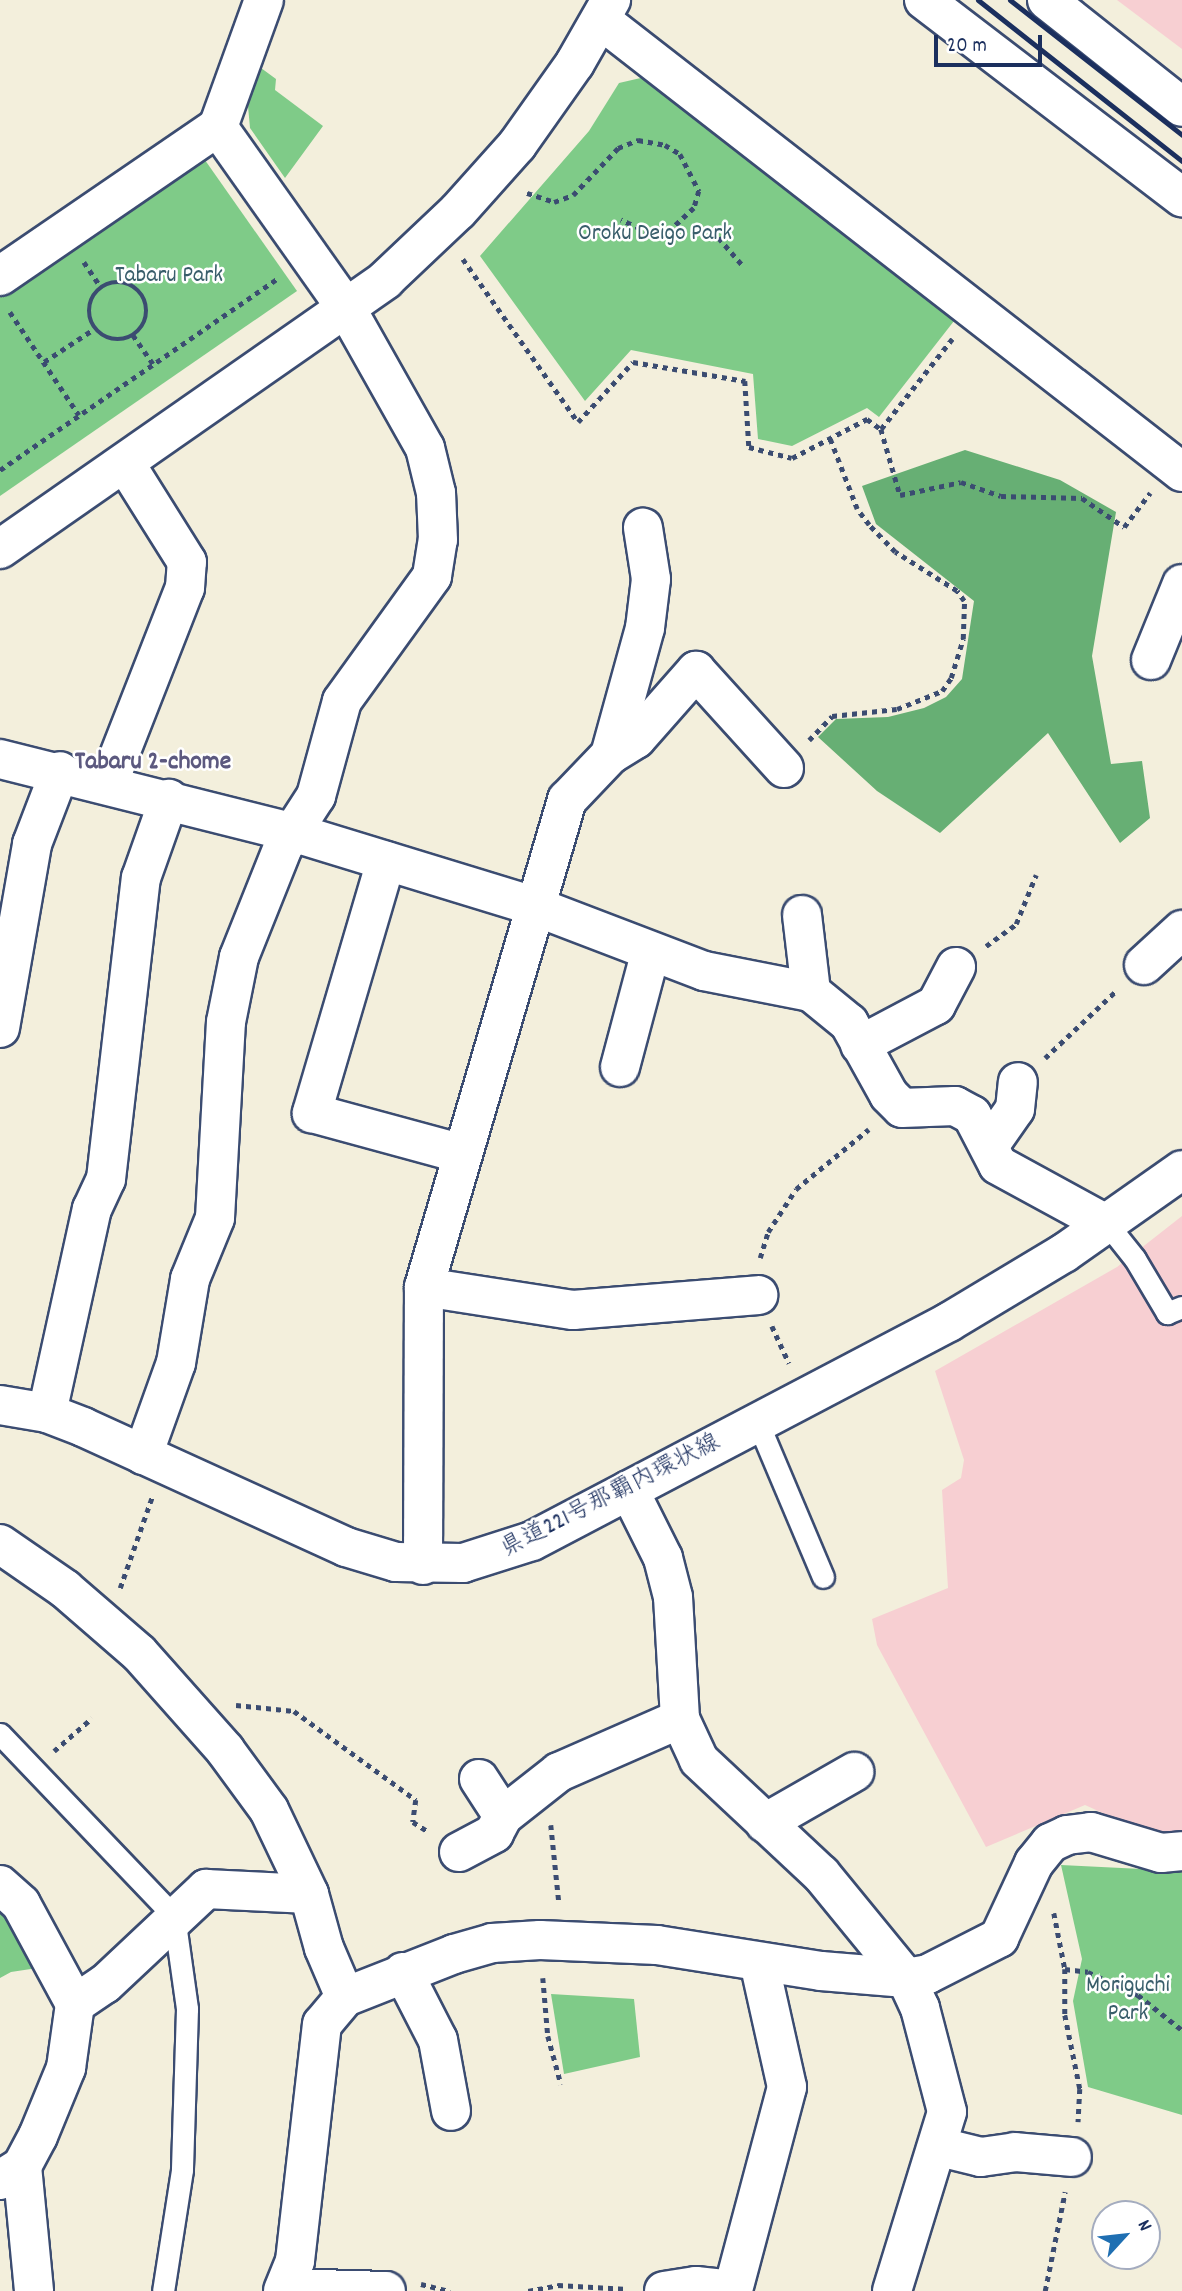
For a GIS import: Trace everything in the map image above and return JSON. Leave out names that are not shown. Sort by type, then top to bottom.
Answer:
[{"type":"street","points":[[5,294],[218,127],[264,0]]},
{"type":"street","points":[[924,0],[1182,197]]},
{"type":"street","points":[[1047,0],[1182,107]]},
{"type":"street","points":[[0,549],[346,308],[419,249],[495,171],[548,104],[606,10],[975,310],[1182,472]]},
{"type":"street","points":[[143,1455],[176,1363],[190,1279],[215,1218],[226,1022],[239,957],[283,847],[295,833],[316,796],[342,701],[432,576],[438,540],[436,492],[425,448],[346,308],[218,127]]},
{"type":"street","points":[[108,783],[178,608],[187,562],[170,530],[125,463]]},
{"type":"street","points":[[610,755],[645,628],[651,579],[643,528]]},
{"type":"street","points":[[1151,660],[1182,584]]},
{"type":"street","points":[[423,1565],[424,1287],[567,800],[610,755],[636,739],[696,671],[784,768]]},
{"type":"street","points":[[0,759],[108,783],[295,833],[534,906],[650,954],[705,971],[811,992],[849,1023],[860,1045],[902,1108],[955,1106],[972,1115],[998,1165],[1108,1225]]},
{"type":"street","points":[[0,1028],[32,844],[60,771]]},
{"type":"street","points":[[47,1413],[92,1209],[106,1179],[141,878],[169,800]]},
{"type":"street","points":[[386,861],[312,1113],[463,1154]]},
{"type":"street","points":[[802,915],[811,992]]},
{"type":"street","points":[[1144,965],[1182,930]]},
{"type":"street","points":[[620,1067],[650,954]]},
{"type":"street","points":[[860,1045],[936,1005],[956,967]]},
{"type":"street","points":[[989,1146],[1015,1109],[1018,1082]]},
{"type":"street","name":"県道221号那覇内環状線","points":[[0,1405],[47,1413],[346,1547],[423,1565],[463,1563],[510,1550],[949,1322],[1108,1225],[1182,1170]]},
{"type":"street","points":[[424,1287],[573,1310],[758,1295]]},
{"type":"street","points":[[629,1490],[663,1558],[673,1597],[680,1719],[699,1760],[821,1874],[906,1978],[923,2018],[947,2112],[940,2147],[892,2291]]},
{"type":"street","points":[[0,1544],[65,1588],[139,1653],[225,1750],[269,1810],[309,1894],[324,1948],[345,1997]]},
{"type":"street","points":[[459,1852],[494,1833],[503,1816],[559,1772],[680,1719]]},
{"type":"street","points":[[765,1823],[854,1772]]},
{"type":"street","points":[[479,1779],[503,1816]]},
{"type":"street","points":[[386,2291],[284,2290],[295,2261],[322,2024],[345,1997],[403,1972],[492,1943],[551,1940],[657,1945],[759,1962],[906,1978],[928,1974],[999,1938],[1034,1863],[1050,1843],[1067,1835],[1091,1832],[1161,1853],[1182,1851]]},
{"type":"street","points":[[0,1885],[21,1905],[75,2004],[66,2068],[11,2173],[34,2291]]},
{"type":"street","points":[[75,2004],[105,1984],[174,1916],[206,1889],[309,1894]]},
{"type":"street","points":[[664,2291],[696,2286],[733,2290],[787,2087],[759,1962]]},
{"type":"street","points":[[403,1972],[438,2040],[451,2111]]},
{"type":"street","points":[[940,2147],[981,2157],[1015,2152],[1072,2157]]},
{"type":"lane","points":[[1108,1225],[1135,1259],[1167,1313],[1182,1307]]},
{"type":"lane","points":[[758,1423],[823,1577]]},
{"type":"lane","points":[[0,1734],[35,1767],[174,1916],[187,2008],[181,2170],[163,2291]]},
{"type":"path","points":[[527,193],[554,202],[573,195],[618,148],[638,141],[665,145],[680,154],[699,191],[694,208],[670,230]]},
{"type":"path","points":[[621,220],[649,233],[712,230],[744,267]]},
{"type":"path","points":[[462,258],[578,422],[633,362],[745,381],[749,447],[792,458],[867,419],[881,429],[900,495],[961,482],[1001,496],[1082,498],[1124,527]]},
{"type":"path","points":[[84,261],[100,287]]},
{"type":"path","points":[[0,470],[286,272]]},
{"type":"path","points":[[118,282],[142,295],[146,314],[133,335],[111,339],[94,329],[90,303],[100,287],[118,282]]},
{"type":"path","points":[[5,294],[44,362],[80,415]]},
{"type":"path","points":[[881,429],[975,310]]},
{"type":"path","points":[[44,362],[94,329]]},
{"type":"path","points":[[133,335],[153,364]]},
{"type":"path","points":[[784,768],[832,716],[897,709],[942,691],[951,678],[963,639],[964,601],[957,591],[895,552],[869,524],[858,509],[830,439]]},
{"type":"path","points":[[956,967],[1016,925],[1036,875]]},
{"type":"path","points":[[1018,1082],[1144,965]]},
{"type":"path","points":[[792,1372],[758,1295],[760,1257],[768,1232],[796,1189],[848,1144],[902,1108]]},
{"type":"path","points":[[106,1625],[154,1490]]},
{"type":"path","points":[[225,1704],[293,1711],[416,1800],[413,1822],[459,1852]]},
{"type":"path","points":[[35,1767],[92,1718]]},
{"type":"path","points":[[545,1783],[551,1940],[548,2036],[561,2084]]},
{"type":"path","points":[[1065,1969],[1088,1972],[1128,1990],[1182,2030]]},
{"type":"path","points":[[528,2291],[558,2285],[664,2291]]},
{"type":"shaded area","points":[[1117,0],[1182,0],[1182,49]]},
{"type":"shaded area","points":[[1182,1216],[1182,1839],[1167,1842],[1085,1805],[986,1847],[877,1645],[872,1619],[948,1588],[942,1490],[961,1478],[964,1460],[935,1371],[1117,1267]]},
{"type":"green space","points":[[261,68],[276,79],[275,90],[323,126],[285,178],[250,128],[248,106]]},
{"type":"green space","name":"Oroku Deigo Park","points":[[645,77],[954,321],[879,417],[867,408],[792,446],[758,439],[753,374],[631,350],[585,401],[480,256],[589,131],[619,83]]},
{"type":"green space","name":"Tabaru Park","points":[[200,153],[297,291],[0,496],[0,293]]},
{"type":"green space","points":[[965,450],[1060,480],[1116,512],[1092,656],[1111,764],[1142,761],[1150,818],[1120,843],[1048,733],[940,833],[877,791],[818,737],[836,719],[888,717],[924,708],[946,697],[962,679],[974,601],[876,524],[862,486]]},
{"type":"green space","name":"Moriguchi Park","points":[[1061,1865],[1182,1871],[1182,2115],[1088,2087],[1073,2001],[1082,1959]]},
{"type":"green space","points":[[0,1903],[44,1967],[11,1972],[0,1978]]},
{"type":"green space","points":[[551,1994],[634,1999],[640,2057],[564,2074]]},
{"type":"railway","points":[[978,0],[1182,161]]},
{"type":"railway","points":[[1010,0],[1182,135]]},
{"type":"district","name":"Tabaru 2-chome","points":[[153,763]]}]
